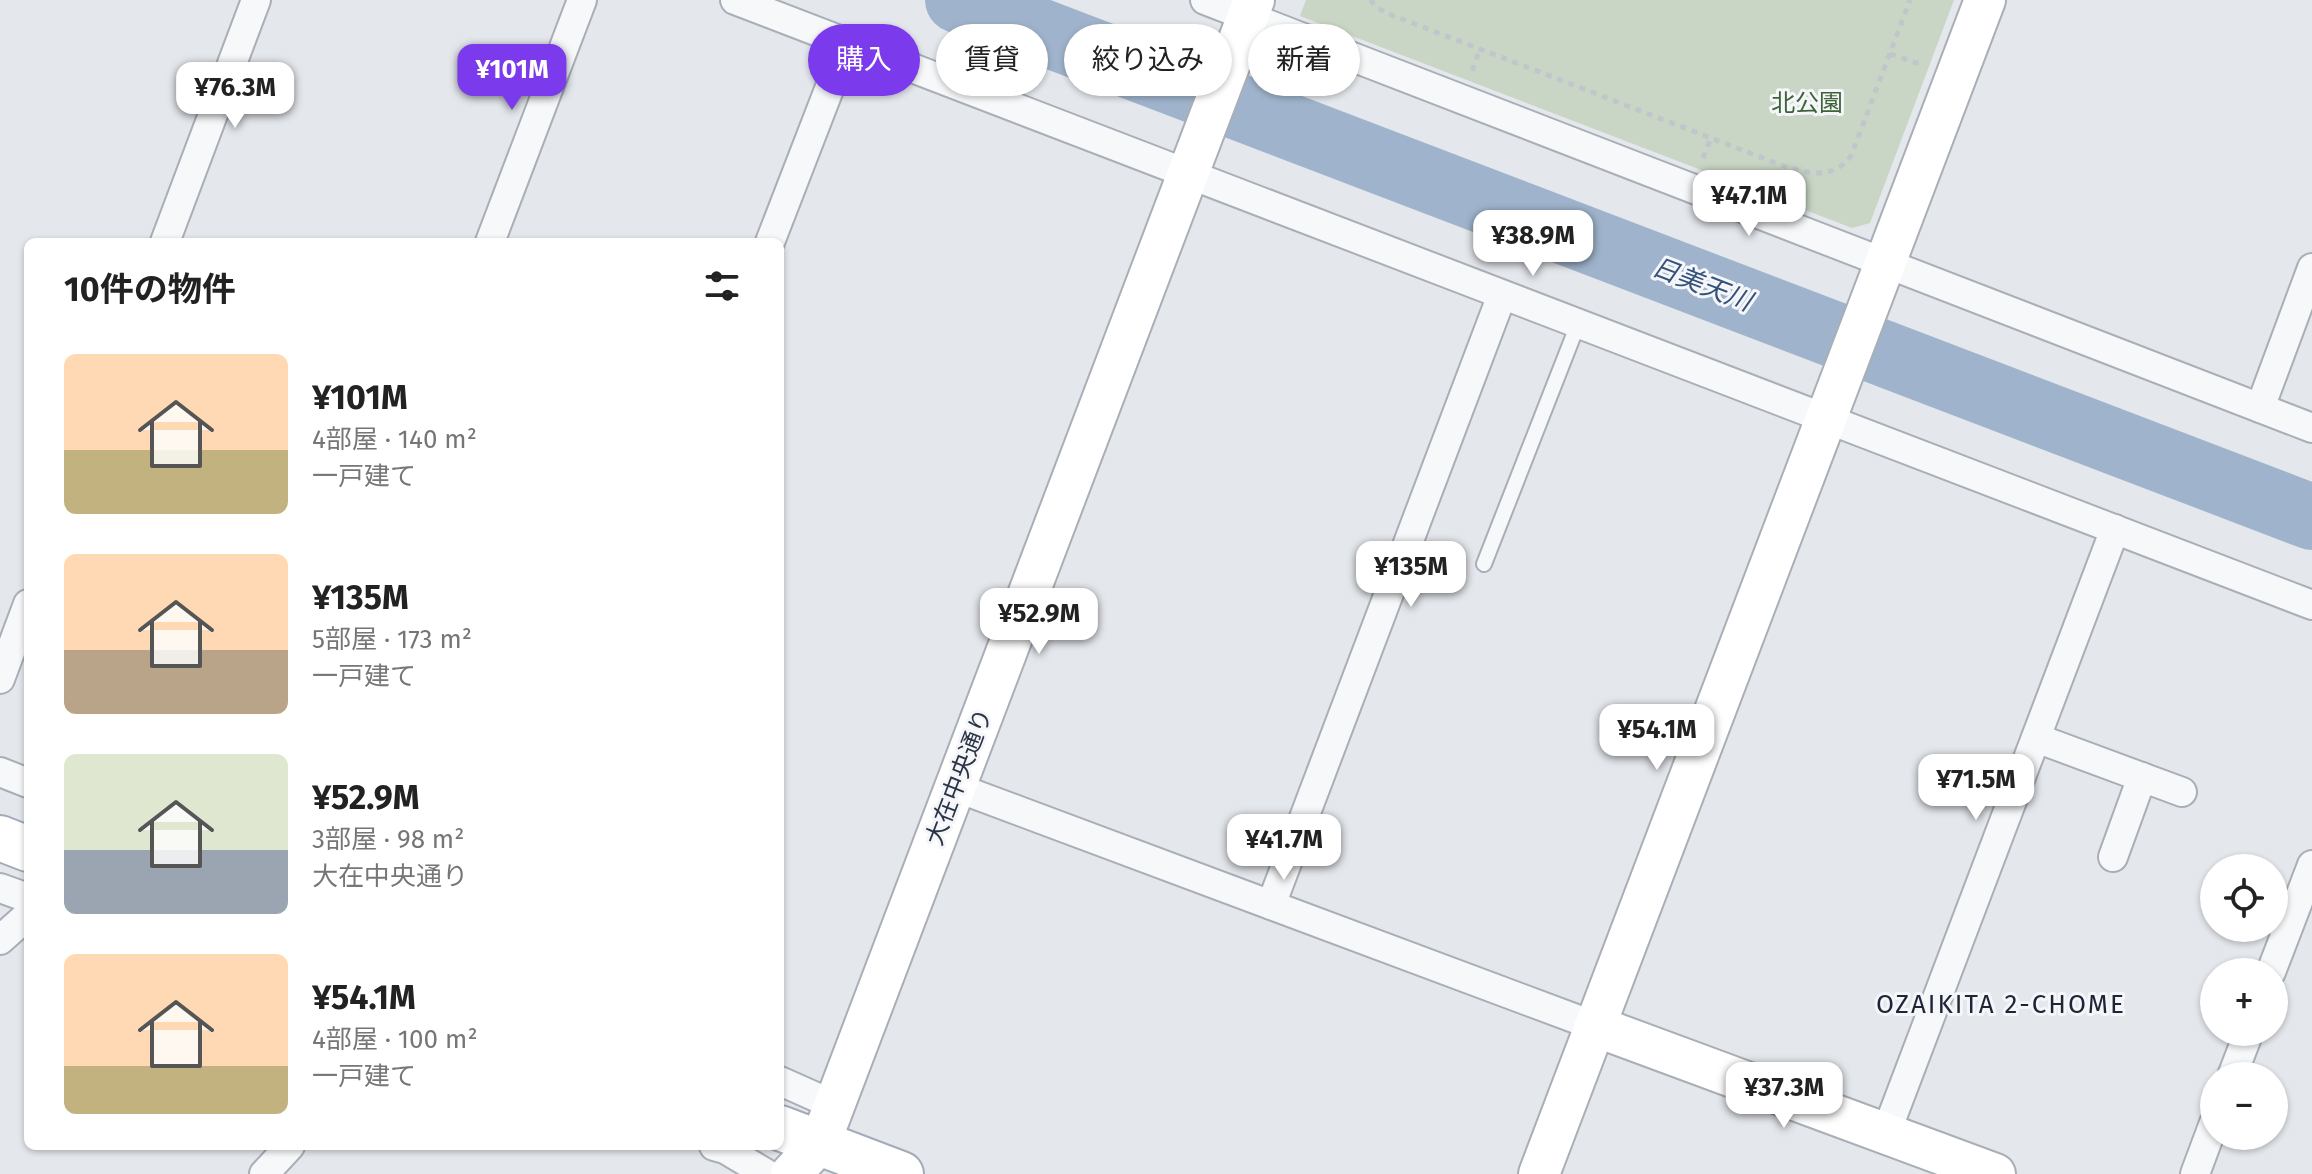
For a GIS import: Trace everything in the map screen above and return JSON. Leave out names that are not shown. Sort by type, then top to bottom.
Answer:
[{"type":"main road","points":[[0,838],[24,847]]},
{"type":"main road","points":[[806,1138],[901,1174]]},
{"type":"street","points":[[167,238],[256,0]]},
{"type":"street","points":[[492,238],[582,0]]},
{"type":"street","points":[[735,0],[808,28]]},
{"type":"street","points":[[1205,0],[1880,276],[2312,428]]},
{"type":"street","points":[[1539,1174],[1985,0]]},
{"type":"street","name":"大在中央通り","points":[[806,1138],[955,787],[1246,19]]},
{"type":"street","points":[[920,68],[1193,161],[1502,295],[1578,324],[1831,406],[2115,529],[2312,605]]},
{"type":"street","points":[[772,238],[826,96]]},
{"type":"street","points":[[2260,408],[2312,268]]},
{"type":"street","points":[[1271,905],[1502,295]]},
{"type":"street","points":[[1886,1133],[2115,529]]},
{"type":"street","points":[[0,679],[24,615]]},
{"type":"street","points":[[2036,738],[2182,792]]},
{"type":"street","points":[[0,772],[24,781]]},
{"type":"street","points":[[2113,857],[2142,777]]},
{"type":"street","points":[[955,787],[1995,1174]]},
{"type":"street","points":[[2276,958],[2312,865]]},
{"type":"street","points":[[0,888],[24,897]]},
{"type":"street","points":[[0,940],[24,919]]},
{"type":"street","points":[[784,1090],[806,1138]]},
{"type":"street","points":[[264,1174],[286,1150]]},
{"type":"street","points":[[727,1150],[767,1174]]},
{"type":"street","points":[[2195,1174],[2204,1150]]},
{"type":"lane","points":[[1484,564],[1578,324]]},
{"type":"path","points":[[1370,0],[1378,8],[1415,24],[1781,165],[1814,174],[1837,170],[1851,156],[1910,0]]},
{"type":"path","points":[[1890,54],[1928,67]]},
{"type":"green space","name":"北公園","points":[[1306,0],[1954,0],[1870,223],[1852,228],[1360,39],[1360,24],[1321,24],[1300,16]]},
{"type":"waterway","name":"日美天川","points":[[958,0],[2312,517]]},
{"type":"district","name":"OZAIKITA 2-CHOME","points":[[2001,1004]]}]
